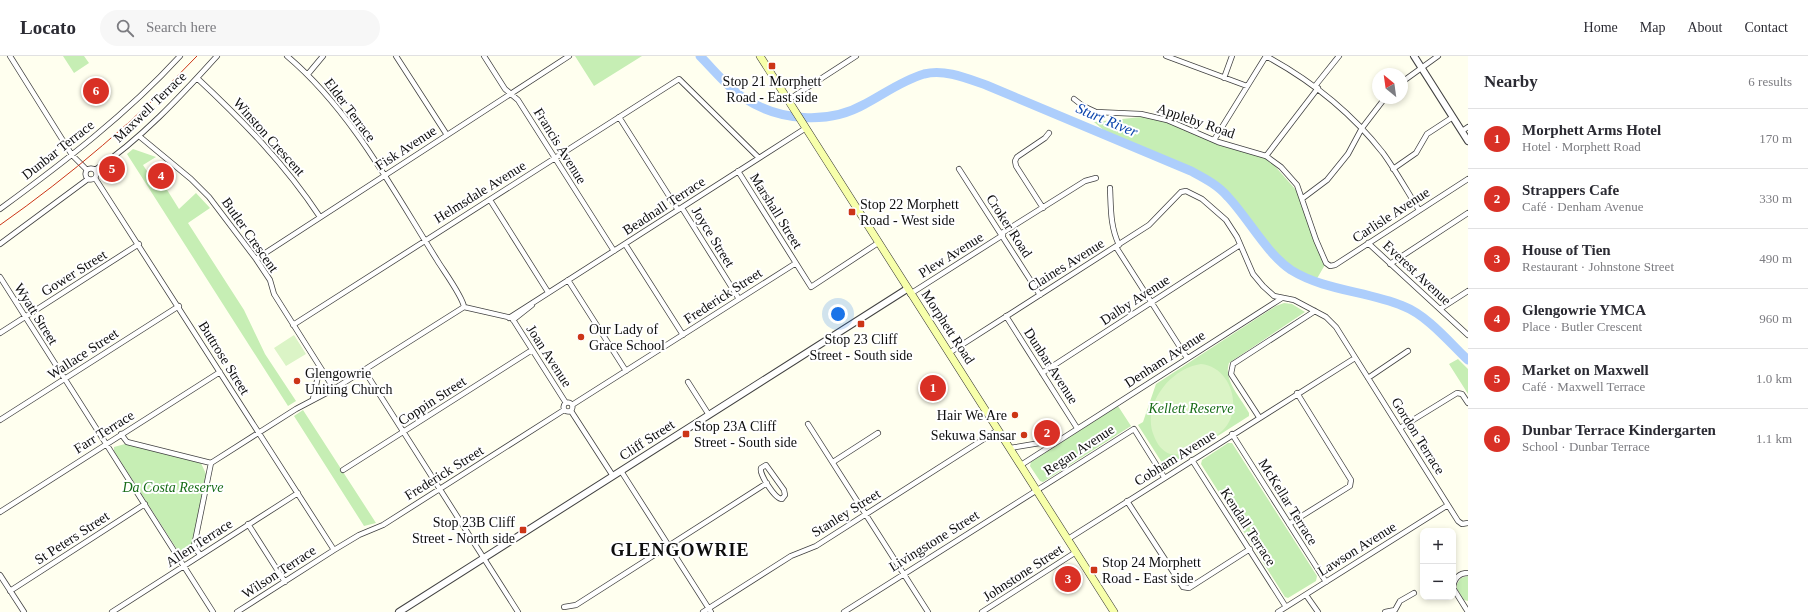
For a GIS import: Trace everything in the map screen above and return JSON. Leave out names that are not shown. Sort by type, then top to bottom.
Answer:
[{"type":"main road","name":"Morphett Road","points":[[760,56],[878,244],[1114,612]]},
{"type":"street","points":[[0,244],[74,188],[87,175],[90,169],[95,170],[95,178],[87,175],[72,155],[10,56]]},
{"type":"street","name":"Dunbar Terrace","points":[[0,209],[72,155],[112,121],[180,56]]},
{"type":"street","name":"Maxwell Terrace","points":[[95,170],[139,136],[217,56]]},
{"type":"street","name":"Elder Terrace","points":[[287,56],[308,74],[343,114],[425,240],[464,307]]},
{"type":"street","points":[[308,74],[323,56]]},
{"type":"street","points":[[396,56],[447,135]]},
{"type":"street","name":"Francis Avenue","points":[[484,56],[505,89],[518,100],[614,251]]},
{"type":"street","name":"Fisk Avenue","points":[[256,259],[569,56]]},
{"type":"street","points":[[788,100],[856,56]]},
{"type":"street","points":[[1166,56],[1247,86]]},
{"type":"street","points":[[1224,78],[1232,56]]},
{"type":"street","points":[[1214,140],[1266,56],[1290,69],[1316,87],[1362,128],[1393,169],[1419,210]]},
{"type":"street","points":[[1414,56],[1468,141]]},
{"type":"street","points":[[1408,77],[1438,56]]},
{"type":"street","points":[[1266,156],[1338,58]]},
{"type":"street","name":"Winston Crescent","points":[[197,78],[245,124],[271,152],[304,192],[320,217]]},
{"type":"street","name":"Helmsdale Avenue","points":[[293,325],[554,158],[680,80],[758,158]]},
{"type":"street","name":"Appleby Road","points":[[1074,99],[1082,106],[1096,112],[1141,114],[1167,120],[1214,140],[1266,156],[1281,167],[1297,185],[1303,198],[1316,240],[1326,263]]},
{"type":"street","points":[[1303,198],[1327,180],[1348,154],[1362,128],[1380,104]]},
{"type":"street","points":[[1393,169],[1416,153],[1427,134],[1453,116]]},
{"type":"street","name":"Joyce Street","points":[[619,117],[739,299]]},
{"type":"street","name":"Beadnall Terrace","points":[[511,319],[548,292],[680,209],[804,126]]},
{"type":"street","points":[[1462,131],[1468,128]]},
{"type":"street","points":[[1043,208],[1016,166],[1015,161],[1017,156],[1045,138],[1049,133]]},
{"type":"street","name":"Butler Crescent","points":[[139,136],[208,196],[256,259],[270,280],[274,294],[334,389]]},
{"type":"street","name":"Croker Road","points":[[959,169],[1040,295]]},
{"type":"street","name":"Marshall Street","points":[[738,171],[796,263]]},
{"type":"street","name":"Buttrose Street","points":[[95,178],[139,244],[334,550]]},
{"type":"street","name":"Plew Avenue","points":[[909,291],[1085,181],[1096,178]]},
{"type":"street","name":"Carlisle Avenue","points":[[1326,263],[1330,266],[1335,265],[1468,179]]},
{"type":"street","points":[[1110,188],[1111,224],[1117,246],[1151,303],[1187,358]]},
{"type":"street","name":"Claines Avenue","points":[[949,353],[1149,225],[1181,192],[1190,192]]},
{"type":"street","name":"Gordon Terrace","points":[[1190,192],[1213,207],[1226,220],[1240,245],[1253,274],[1263,286],[1274,296],[1294,300],[1326,317],[1336,327],[1448,505],[1462,524],[1468,523]]},
{"type":"street","points":[[490,200],[548,292]]},
{"type":"street","points":[[1390,264],[1468,214]]},
{"type":"street","name":"Everest Avenue","points":[[1368,243],[1468,335]]},
{"type":"street","name":"Gower Street","points":[[0,333],[139,244]]},
{"type":"street","points":[[625,244],[683,334]]},
{"type":"street","points":[[796,263],[811,286],[878,244]]},
{"type":"street","name":"Dalby Avenue","points":[[1042,373],[1240,245]]},
{"type":"street","name":"Frederick Street","points":[[569,404],[626,371],[796,263]]},
{"type":"street","name":"Wyatt Street","points":[[0,277],[213,612]]},
{"type":"street","points":[[568,280],[626,371]]},
{"type":"street","name":"Cliff Street","points":[[399,612],[709,415],[909,291]]},
{"type":"street","points":[[1440,309],[1468,291]]},
{"type":"street","name":"Denham Avenue","points":[[1021,465],[1282,298]]},
{"type":"street","name":"Wallace Street","points":[[0,420],[178,306]]},
{"type":"street","points":[[121,434],[127,442],[211,463],[313,399],[334,389],[464,307],[511,319]]},
{"type":"street","points":[[1259,417],[1231,374],[1233,364],[1315,311]]},
{"type":"street","name":"Dunbar Avenue","points":[[1006,316],[1077,428]]},
{"type":"street","name":"Joan Avenue","points":[[511,319],[569,404]]},
{"type":"street","name":"Coppin Street","points":[[343,470],[532,350]]},
{"type":"street","points":[[1368,378],[1408,351]]},
{"type":"street","name":"Cobham Avenue","points":[[1068,539],[1296,393],[1355,358]]},
{"type":"street","points":[[313,399],[320,366]]},
{"type":"street","points":[[364,370],[518,612]]},
{"type":"street","name":"Farr Terrace","points":[[0,512],[106,443],[220,372]]},
{"type":"street","points":[[688,382],[709,415]]},
{"type":"street","points":[[1289,524],[1350,486],[1351,480],[1296,393]]},
{"type":"street","points":[[1400,428],[1456,393],[1462,394],[1468,403]]},
{"type":"street","points":[[571,411],[567,412],[563,407],[569,404],[571,411],[613,476]]},
{"type":"street","name":"Frederick Street","points":[[334,550],[359,535],[383,525],[564,410]]},
{"type":"street","points":[[808,424],[928,612]]},
{"type":"street","name":"Regan Avenue","points":[[1037,490],[1134,428],[1164,477]]},
{"type":"street","name":"Stanley Street","points":[[703,612],[710,610],[791,556],[816,546],[998,430]]},
{"type":"street","points":[[833,462],[878,433]]},
{"type":"street","name":"McKellar Terrace","points":[[1232,434],[1326,582]]},
{"type":"street","name":"Denham Avenue","points":[[1010,448],[1061,439]]},
{"type":"street","name":"Kendall Terrace","points":[[1192,460],[1286,607]]},
{"type":"street","points":[[200,555],[194,546],[211,463]]},
{"type":"street","points":[[766,465],[784,490],[784,498],[778,498],[767,483],[760,470],[766,465]]},
{"type":"street","points":[[621,471],[710,610]]},
{"type":"street","points":[[564,607],[576,605],[669,544],[767,483]]},
{"type":"street","name":"Livingstone Street","points":[[844,612],[903,573],[1037,490]]},
{"type":"street","name":"Allen Terrace","points":[[112,612],[298,493]]},
{"type":"street","points":[[1127,501],[1183,587],[1188,588],[1250,549]]},
{"type":"street","name":"St Peters Street","points":[[10,591],[145,504]]},
{"type":"street","name":"Lawson Avenue","points":[[1278,612],[1448,505]]},
{"type":"street","points":[[248,524],[285,582]]},
{"type":"street","name":"Wilson Terrace","points":[[237,612],[334,550]]},
{"type":"street","name":"Johnstone Street","points":[[982,612],[1076,552]]},
{"type":"street","points":[[1468,573],[1459,575],[1454,583],[1454,588],[1466,605],[1468,612]]},
{"type":"street","points":[[0,575],[24,612]]},
{"type":"street","points":[[1385,612],[1397,611],[1400,601],[1414,593]]},
{"type":"street","points":[[1306,595],[1318,612]]},
{"type":"green space","points":[[63,56],[84,56],[89,63],[74,73]]},
{"type":"green space","points":[[575,56],[642,56],[594,86]]},
{"type":"green space","points":[[1150,116],[1218,142],[1266,156],[1303,198],[1326,263],[1315,282],[1290,269],[1265,245],[1228,196],[1214,184],[1191,171],[1112,137],[1094,122]]},
{"type":"green space","points":[[133,149],[156,157],[143,165],[158,188],[164,185],[179,209],[196,193],[210,208],[188,223],[244,310],[265,354],[296,401],[288,406],[127,154]]},
{"type":"green space","name":"Kellett Reserve","points":[[1284,303],[1292,304],[1305,312],[1229,363],[1228,376],[1249,413],[1249,416],[1166,469],[1138,425],[1143,422],[1156,384],[1276,306]]},
{"type":"green space","points":[[294,335],[306,354],[286,366],[274,348]]},
{"type":"green space","points":[[1458,359],[1468,369],[1468,394],[1449,364]]},
{"type":"green space","points":[[1201,364],[1212,367],[1227,381],[1233,402],[1229,423],[1217,435],[1193,449],[1179,454],[1170,454],[1160,447],[1154,436],[1151,424],[1155,401],[1161,390],[1169,381],[1190,367]]},
{"type":"green space","points":[[1118,406],[1131,426],[1043,482],[1040,481],[1030,466],[1031,462]]},
{"type":"green space","points":[[303,410],[376,523],[364,526],[294,416]]},
{"type":"green space","points":[[1228,443],[1232,443],[1317,576],[1316,581],[1288,598],[1285,597],[1235,518],[1241,514],[1231,499],[1225,502],[1201,464],[1202,460]]},
{"type":"green space","name":"Da Costa Reserve","points":[[125,444],[200,461],[206,474],[192,545],[185,555],[180,554],[114,451],[114,447]]},
{"type":"green space","points":[[1468,576],[1468,601],[1464,600],[1457,589],[1457,584],[1461,578]]},
{"type":"waterway","name":"Sturt River","points":[[700,56],[727,84],[744,98],[772,112],[804,118],[835,115],[851,111],[901,83],[924,74],[948,73],[986,85],[1201,176],[1224,193],[1274,255],[1291,270],[1304,277],[1332,287],[1389,301],[1412,310],[1438,330],[1468,360]]},
{"type":"tram line","points":[[0,225],[78,166],[103,145],[151,102],[197,56]]},
{"type":"place","name":"Stop 21 Morphett Road - East side","points":[[772,66]]},
{"type":"place","name":"Dunbar Terrace Kindergarten","points":[[96,91]]},
{"type":"place","name":"Market on Maxwell","points":[[112,169]]},
{"type":"place","name":"Glengowrie YMCA","points":[[161,176]]},
{"type":"place","name":"Stop 22 Morphett Road - West side","points":[[852,212]]},
{"type":"place","name":"Stop 23 Cliff Street - South side","points":[[861,324]]},
{"type":"place","name":"Our Lady of Grace School","points":[[581,337]]},
{"type":"place","name":"Glengowrie Uniting Church","points":[[297,381]]},
{"type":"place","name":"Morphett Arms Hotel","points":[[933,388]]},
{"type":"place","name":"Hair We Are","points":[[1015,415]]},
{"type":"place","name":"Strappers Cafe","points":[[1047,433]]},
{"type":"place","name":"Stop 23A Cliff Street - South side","points":[[686,434]]},
{"type":"place","name":"Sekuwa Sansar","points":[[1024,435]]},
{"type":"place","name":"Stop 23B Cliff Street - North side","points":[[523,530]]},
{"type":"place","name":"Stop 24 Morphett Road - East side","points":[[1094,570]]},
{"type":"place","name":"House of Tien","points":[[1068,579]]},
{"type":"district","name":"GLENGOWRIE","points":[[680,550]]}]
